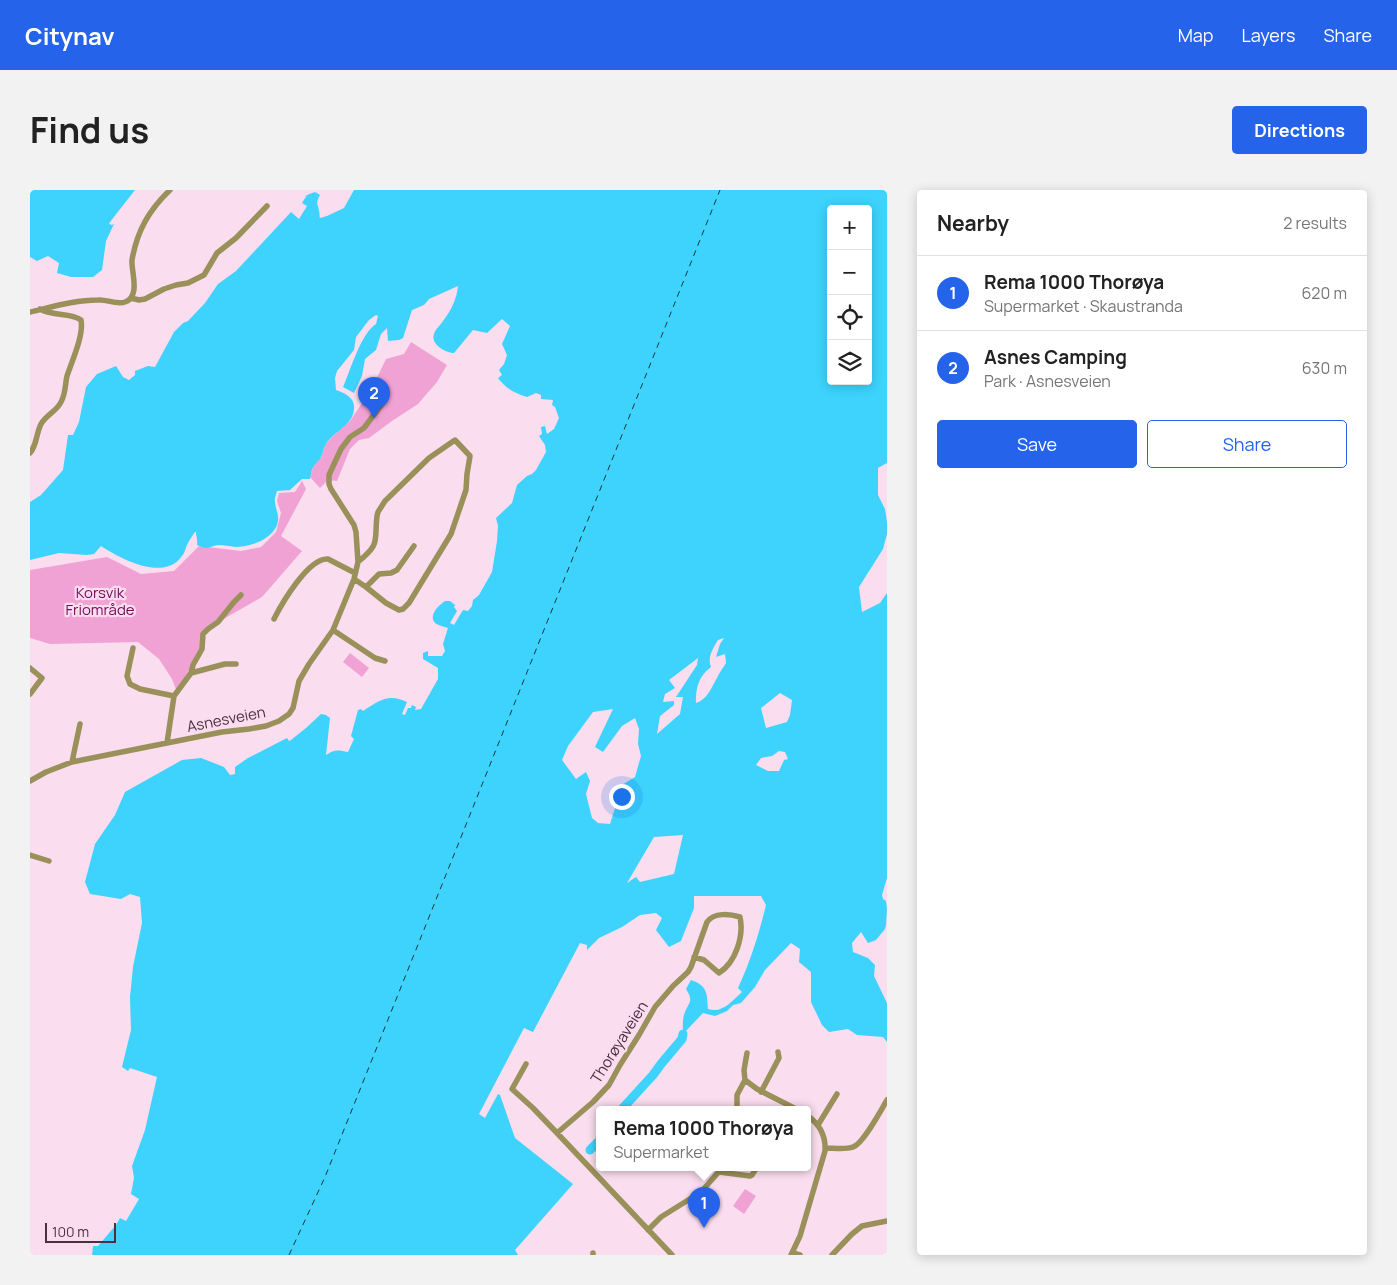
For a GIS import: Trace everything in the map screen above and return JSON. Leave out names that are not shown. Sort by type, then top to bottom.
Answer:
[{"type":"street","points":[[30,312],[50,306],[93,300],[121,303],[131,298],[134,291],[132,262],[137,236],[150,214],[170,190]]},
{"type":"street","points":[[131,298],[145,299],[164,289],[188,283],[204,275],[217,253],[236,238],[267,206]]},
{"type":"street","points":[[30,453],[34,447],[41,424],[57,408],[62,400],[82,326],[81,320],[76,316],[60,315],[40,309]]},
{"type":"street","name":"Asnesveien","points":[[30,781],[46,772],[72,762],[222,732],[266,726],[290,714],[304,673],[333,630],[358,562],[354,525],[331,489],[328,480],[344,444],[350,437],[364,428],[382,404]]},
{"type":"street","points":[[274,618],[287,595],[312,565],[324,559],[328,559],[354,576],[386,603],[399,610],[404,609],[409,604],[450,534],[466,490],[470,456],[455,440],[429,458],[385,501],[377,516],[376,542],[368,554],[358,562]]},
{"type":"street","points":[[366,587],[379,574],[391,573],[397,570],[414,546]]},
{"type":"street","points":[[166,743],[174,696],[191,673],[193,665],[202,649],[203,634],[218,622],[241,595]]},
{"type":"street","points":[[333,630],[375,658],[385,661]]},
{"type":"street","points":[[133,648],[127,676],[130,684],[140,689],[174,696]]},
{"type":"street","points":[[191,673],[225,664],[236,664]]},
{"type":"street","points":[[30,668],[42,678],[30,694]]},
{"type":"street","points":[[72,762],[80,724]]},
{"type":"street","points":[[30,855],[49,861]]},
{"type":"street","name":"Thorøyaveien","points":[[557,1133],[593,1102],[609,1085],[655,1006],[688,972],[709,918],[718,915],[740,917],[740,936],[736,951],[729,965],[724,970],[719,972],[704,960],[694,957]]},
{"type":"street","points":[[761,1092],[779,1058],[778,1052]]},
{"type":"street","points":[[747,1053],[744,1070],[746,1080],[750,1085],[790,1106]]},
{"type":"street","points":[[526,1064],[512,1089],[533,1108],[672,1255]]},
{"type":"street","points":[[737,1106],[737,1095],[746,1080]]},
{"type":"street","points":[[818,1125],[837,1094]]},
{"type":"street","points":[[826,1148],[852,1148],[857,1145],[863,1139],[887,1100]]},
{"type":"street","points":[[800,1255],[792,1254],[800,1236],[826,1148],[818,1125],[811,1119]]},
{"type":"street","points":[[648,1230],[662,1217],[701,1192],[719,1171]]},
{"type":"street","points":[[729,1171],[750,1176],[754,1171]]},
{"type":"street","points":[[832,1255],[862,1226],[887,1221]]},
{"type":"green space","points":[[411,342],[447,365],[437,382],[418,404],[369,438],[359,440],[350,449],[337,481],[328,480],[320,488],[310,477],[316,461],[321,458],[325,445],[350,421],[372,388],[386,359],[404,354]]},
{"type":"green space","name":"Korsvik Friområde","points":[[302,481],[306,489],[281,536],[302,551],[262,597],[218,622],[203,637],[202,646],[177,692],[172,679],[159,659],[138,642],[50,644],[30,638],[30,570],[107,557],[141,574],[174,571],[199,546],[241,551],[261,547],[276,532],[281,513],[277,501],[279,493],[295,492]]},
{"type":"green space","points":[[350,653],[369,668],[362,677],[343,662]]},
{"type":"green space","points":[[745,1189],[756,1196],[744,1214],[733,1206]]},
{"type":"water","points":[[30,190],[135,190],[109,224],[114,224],[106,241],[102,270],[93,277],[71,277],[57,273],[59,263],[48,256],[37,261],[30,257]]},
{"type":"water","points":[[354,190],[887,190],[887,463],[878,468],[878,495],[885,509],[887,534],[883,549],[859,587],[862,612],[880,603],[887,593],[887,878],[882,895],[886,901],[887,909],[885,929],[876,940],[868,943],[861,932],[852,943],[853,952],[868,958],[875,965],[874,976],[887,1003],[887,1042],[883,1037],[857,1035],[848,1029],[829,1032],[822,1025],[811,1002],[811,972],[799,962],[800,949],[791,943],[765,970],[755,987],[741,1003],[733,1005],[727,1011],[715,1016],[703,1013],[683,1034],[683,1017],[690,999],[686,989],[691,980],[697,982],[706,991],[708,1009],[718,1010],[722,1008],[731,1003],[742,992],[738,988],[754,947],[766,905],[761,896],[694,896],[694,908],[681,941],[669,947],[656,930],[662,918],[656,913],[640,915],[622,927],[599,938],[587,950],[587,945],[580,943],[533,1032],[524,1028],[479,1114],[485,1118],[498,1094],[500,1095],[515,1138],[573,1184],[515,1250],[518,1255],[92,1255],[93,1246],[98,1246],[120,1218],[126,1221],[139,1199],[131,1194],[134,1178],[132,1166],[145,1130],[157,1077],[130,1068],[128,1071],[122,1067],[131,1030],[130,997],[133,967],[142,923],[140,897],[130,894],[121,899],[90,894],[85,882],[95,844],[115,815],[125,792],[182,760],[201,758],[224,767],[230,775],[235,774],[235,767],[248,758],[287,738],[289,741],[291,740],[321,714],[330,718],[326,755],[337,750],[348,752],[354,739],[351,736],[358,710],[361,709],[363,711],[379,701],[389,698],[407,702],[402,714],[405,715],[408,708],[411,708],[412,705],[416,707],[415,710],[421,709],[438,679],[438,668],[423,659],[423,653],[428,651],[428,656],[442,656],[445,651],[443,644],[448,628],[435,623],[433,620],[434,614],[437,608],[445,601],[450,601],[455,605],[454,607],[457,611],[450,623],[454,625],[463,610],[468,611],[472,606],[473,600],[479,595],[492,572],[497,541],[498,526],[496,518],[512,503],[517,485],[536,470],[546,452],[545,445],[539,436],[542,434],[541,427],[545,426],[547,434],[554,429],[559,418],[555,407],[552,405],[553,400],[541,399],[541,395],[536,393],[527,397],[519,394],[508,388],[498,378],[502,375],[499,370],[504,364],[507,355],[502,344],[510,326],[502,319],[487,333],[473,330],[454,353],[443,350],[436,344],[433,338],[435,332],[451,309],[458,286],[429,299],[424,305],[412,310],[403,338],[388,341],[387,328],[381,334],[376,350],[365,359],[362,376],[354,393],[343,387],[361,344],[376,324],[378,316],[376,315],[369,320],[356,337],[354,350],[337,371],[335,378],[336,390],[346,394],[353,401],[354,408],[351,419],[326,444],[321,457],[313,468],[310,479],[302,479],[290,490],[277,491],[275,501],[278,522],[274,530],[265,539],[241,547],[219,545],[207,548],[197,545],[195,532],[184,554],[174,564],[154,568],[131,562],[101,546],[94,554],[59,553],[30,560],[30,502],[41,495],[63,470],[68,435],[73,435],[79,422],[86,387],[97,374],[116,366],[123,377],[129,380],[135,375],[135,371],[148,366],[155,367],[174,332],[183,323],[188,321],[205,303],[218,284],[236,271],[291,212],[299,219],[307,206],[302,203],[307,195],[315,192],[320,195],[317,202],[320,218],[344,208]],"holes":[[[724,638],[716,657],[725,654],[726,663],[706,696],[696,703],[699,683],[703,675],[711,667],[710,657],[718,640]],[[698,658],[697,665],[676,697],[683,697],[680,714],[657,734],[660,716],[674,705],[674,701],[663,702],[665,694],[675,688],[669,680]],[[780,693],[792,700],[787,722],[766,728],[761,708]],[[613,709],[595,747],[603,752],[622,726],[635,718],[639,729],[638,744],[641,756],[635,777],[617,788],[616,805],[610,824],[598,823],[592,818],[586,794],[590,781],[586,772],[576,779],[562,760],[568,746],[593,712]],[[779,751],[785,752],[788,759],[784,760],[779,771],[768,771],[756,765],[761,758],[772,756]],[[683,835],[674,874],[640,882],[636,877],[627,883],[654,837]]]},
{"type":"waterway","points":[[625,1106],[653,1075],[682,1039],[683,1034]]},
{"type":"waterway","points":[[590,1150],[596,1144]]},
{"type":"ferry route","points":[[289,1255],[325,1177],[720,190]]},
{"type":"place","name":"Asnes Camping","points":[[374,418]]},
{"type":"place","name":"Rema 1000 Thorøya","points":[[704,1228]]}]
